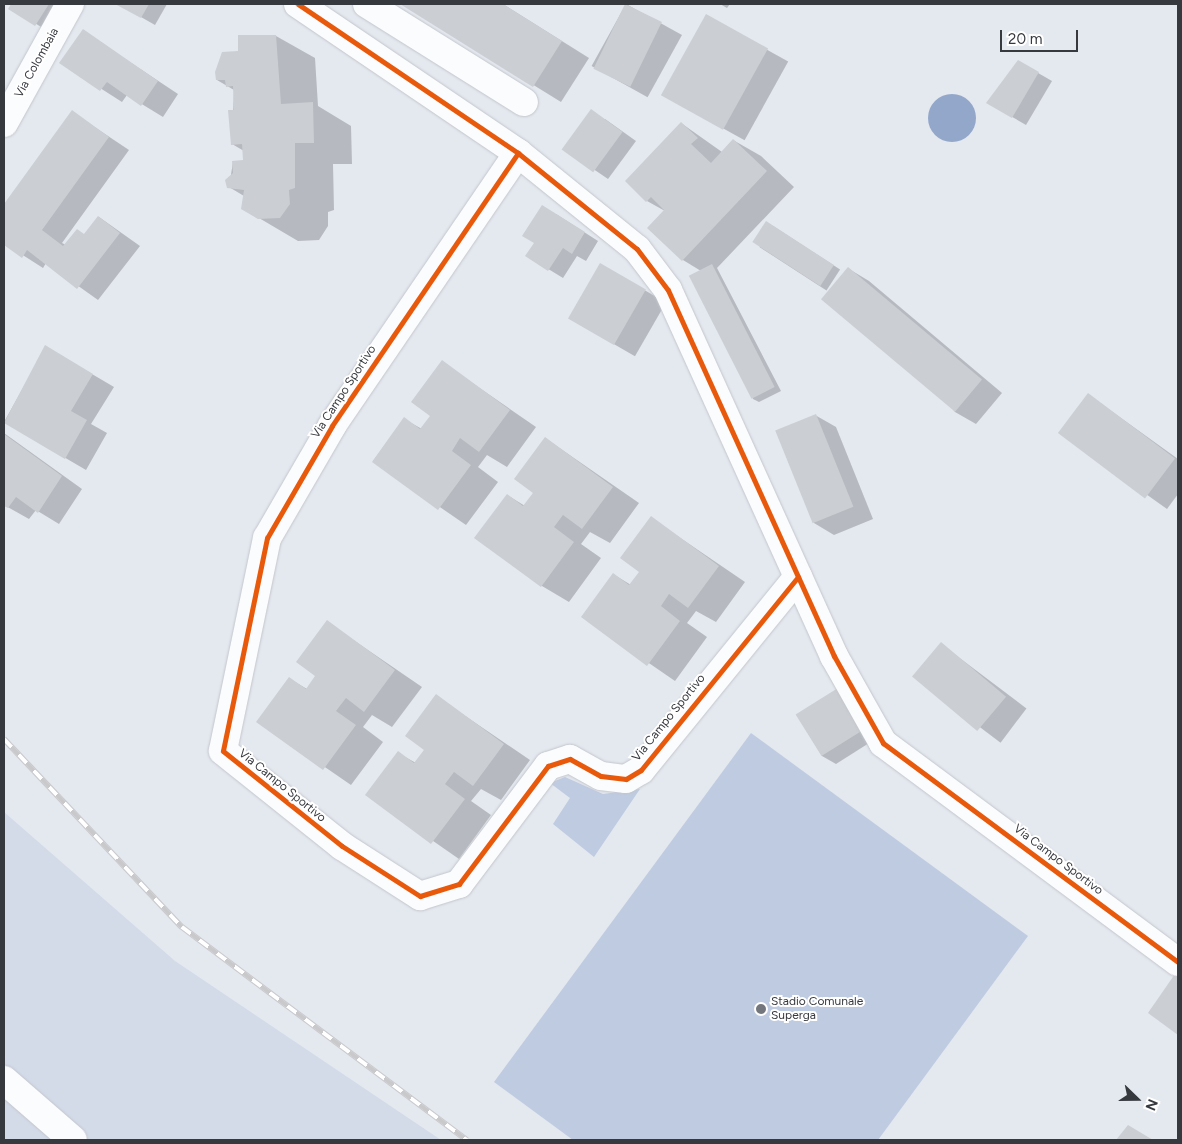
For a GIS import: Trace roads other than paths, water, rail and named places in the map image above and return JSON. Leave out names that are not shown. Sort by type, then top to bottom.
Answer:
[{"type":"street","name":"Via Colombaia","points":[[4,123],[70,4]]},
{"type":"street","name":"Via Campo Sportivo","points":[[298,4],[518,153],[637,249],[668,290],[834,656],[884,743],[1178,962]]},
{"type":"street","points":[[367,4],[524,102]]},
{"type":"street","name":"Via Campo Sportivo","points":[[518,153],[332,426],[267,538],[223,751],[342,846],[420,896],[459,884],[548,766],[570,759],[601,776],[626,780],[641,770],[798,577]]},
{"type":"street","points":[[4,1080],[73,1140]]},
{"type":"railway","points":[[4,739],[182,927],[467,1140]]},
{"type":"place","name":"Stadio Comunale Superga","points":[[761,1009]]}]
